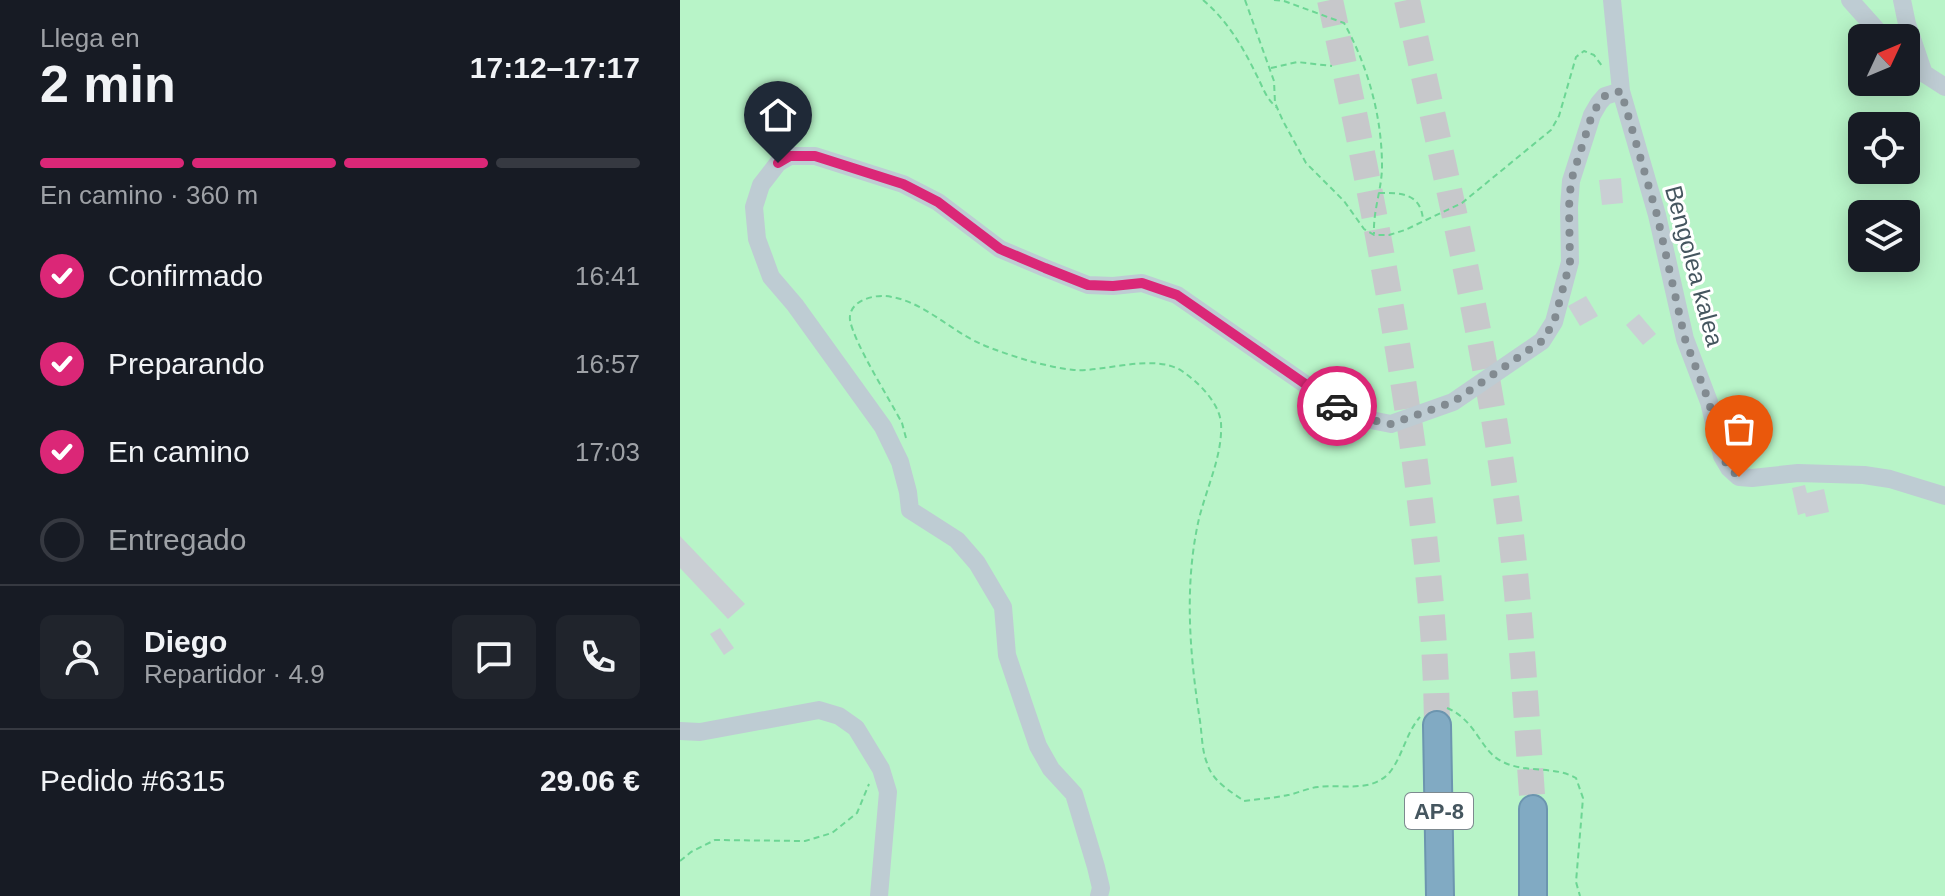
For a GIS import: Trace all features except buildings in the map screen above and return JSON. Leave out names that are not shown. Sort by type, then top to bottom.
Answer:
[{"type":"highway","name":"AP-8","points":[[1435,715],[1440,896]]},
{"type":"highway","points":[[1533,809],[1533,896]]},
{"type":"street","name":"Bengolea kalea","points":[[1612,0],[1621,91],[1657,215],[1685,339],[1709,402],[1722,456],[1729,468],[1739,477],[1752,478],[1798,473],[1864,475],[1890,479],[1945,496]]},
{"type":"street","points":[[1850,0],[1871,24]]},
{"type":"street","points":[[1902,0],[1924,74]]},
{"type":"street","points":[[1920,71],[1945,87]]},
{"type":"street","points":[[1099,896],[1101,888],[1096,867],[1074,794],[1051,769],[1038,746],[1007,655],[1003,607],[977,563],[957,540],[910,510],[908,492],[883,427],[795,305],[771,277],[757,239],[754,207],[761,185],[778,163],[790,156],[815,156],[903,184],[938,202],[1000,249],[1088,285],[1142,283],[1177,295],[1351,416],[1391,424],[1453,402],[1542,341],[1554,322],[1570,262],[1571,181],[1592,115],[1605,96],[1621,91]]},
{"type":"street","points":[[680,731],[700,732],[819,710],[839,716],[856,728],[881,769],[888,792],[879,896]]},
{"type":"path","points":[[1203,0],[1224,19],[1306,163],[1344,201],[1364,229],[1374,235],[1389,235],[1446,213],[1478,192],[1544,137],[1559,116],[1576,57],[1584,51],[1594,55],[1602,65],[1605,77],[1621,91]]},
{"type":"path","points":[[1245,0],[1274,81],[1277,108]]},
{"type":"path","points":[[1274,0],[1344,23],[1362,58],[1378,117],[1382,165],[1373,213],[1374,235]]},
{"type":"path","points":[[1270,68],[1297,62],[1332,66]]},
{"type":"path","points":[[1378,193],[1404,193],[1420,207],[1424,217],[1422,221]]},
{"type":"path","points":[[893,448],[907,439],[902,423],[850,318],[852,310],[862,300],[874,295],[894,297],[981,344],[1032,361],[1074,370],[1154,364],[1178,369],[1196,382],[1215,404],[1221,422],[1218,448],[1198,524],[1188,599],[1195,687],[1207,765],[1221,785],[1244,801],[1319,787],[1373,784],[1388,775],[1401,755],[1413,725],[1435,715],[1459,713],[1501,761],[1565,772],[1576,778],[1583,798],[1576,882],[1580,896]]},
{"type":"path","points":[[680,861],[715,840],[805,841],[832,833],[857,813],[867,787],[881,769]]},
{"type":"green space","points":[[680,0],[1945,0],[1945,896],[680,896]]},
{"type":"tunnel","points":[[1330,0],[1375,220],[1412,441],[1429,583],[1437,725]]},
{"type":"tunnel","points":[[1407,0],[1464,258],[1500,454],[1517,591],[1533,809]]},
{"type":"way so far","points":[[1337,406],[1351,416],[1391,424],[1453,402],[1542,341],[1554,322],[1570,262],[1571,181],[1592,115],[1605,96],[1621,91],[1657,215],[1685,339],[1709,402],[1722,456],[1739,477]]},
{"type":"route","points":[[778,163],[790,156],[815,156],[903,184],[938,202],[1000,249],[1045,268],[1088,285],[1142,283],[1177,295],[1337,406]]}]
